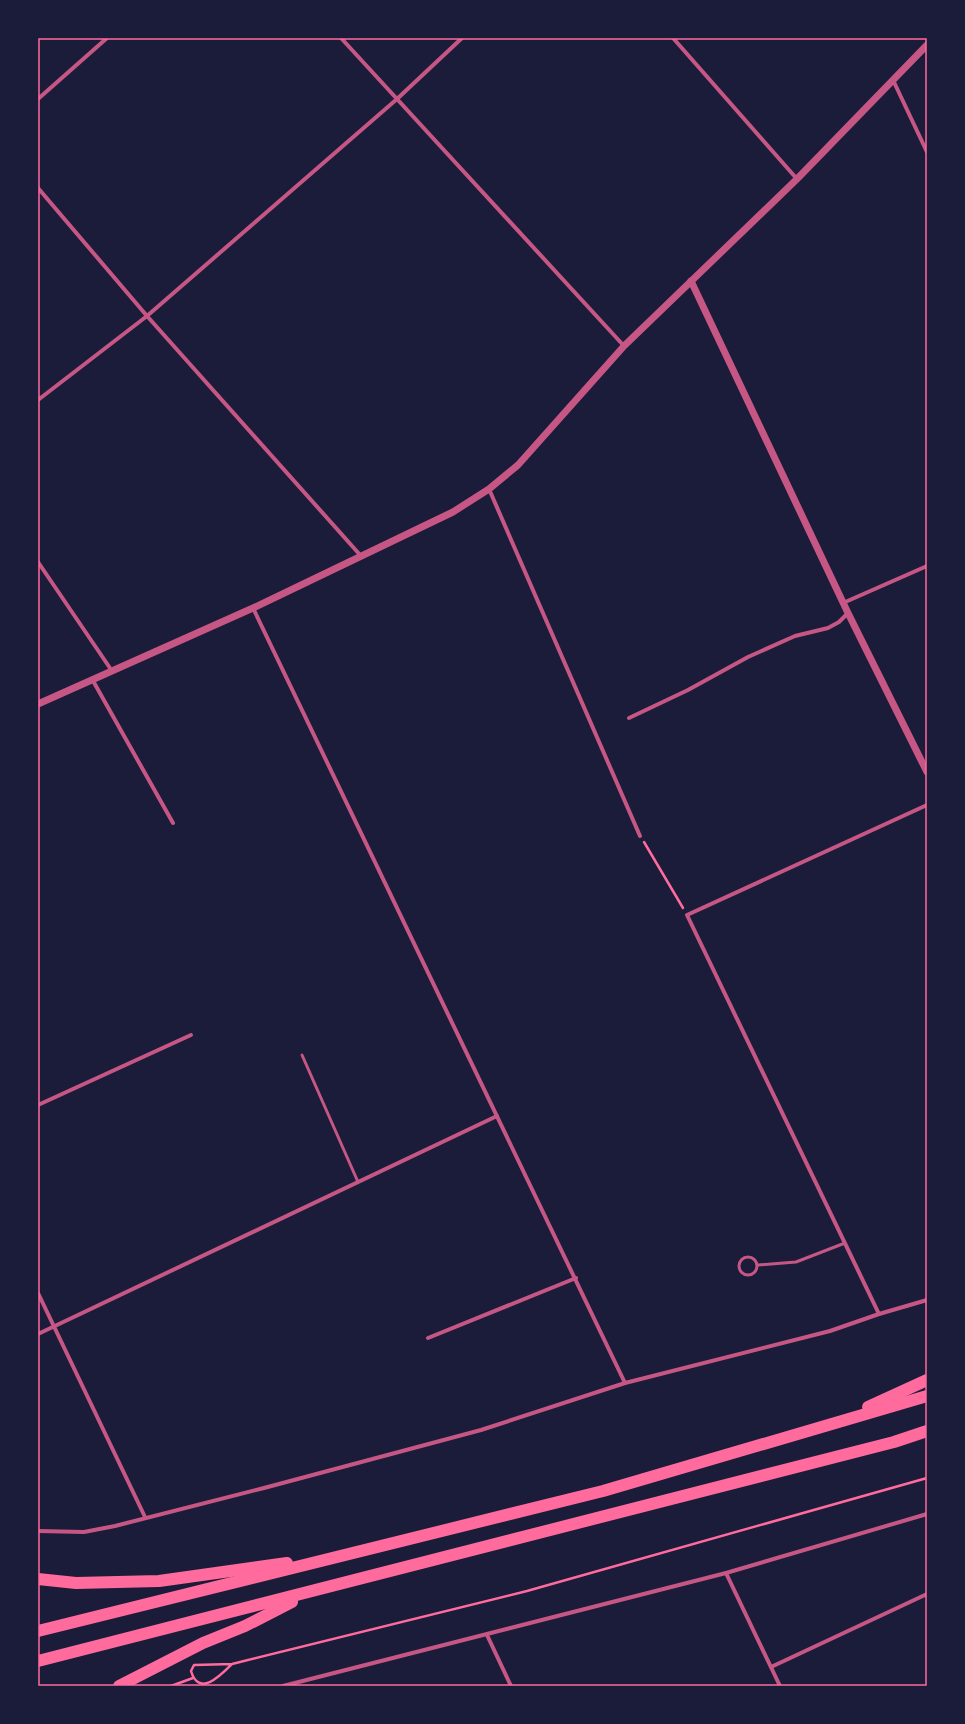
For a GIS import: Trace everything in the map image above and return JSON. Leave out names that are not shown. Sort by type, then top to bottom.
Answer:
[{"type":"highway","points":[[830,1425],[927,1380]]},
{"type":"highway","points":[[38,1631],[603,1491],[927,1396]]},
{"type":"highway","points":[[38,1661],[894,1442],[927,1431]]},
{"type":"highway","points":[[894,1442],[927,1438]]},
{"type":"highway","points":[[38,1579],[76,1583],[160,1581],[356,1553]]},
{"type":"highway","points":[[119,1686],[202,1643],[245,1626],[312,1592]]},
{"type":"street","points":[[38,99],[107,38]]},
{"type":"street","points":[[341,38],[624,346]]},
{"type":"street","points":[[38,400],[147,316],[397,99],[462,38]]},
{"type":"street","points":[[673,38],[797,180]]},
{"type":"street","points":[[38,704],[253,608],[453,512],[489,489],[518,465],[624,346],[797,180],[927,45]]},
{"type":"street","points":[[893,80],[927,152]]},
{"type":"street","points":[[38,188],[147,316],[361,556]]},
{"type":"street","points":[[692,281],[848,613],[927,772]]},
{"type":"street","points":[[489,489],[640,836]]},
{"type":"street","points":[[38,562],[112,671]]},
{"type":"street","points":[[844,603],[927,566]]},
{"type":"street","points":[[253,608],[576,1278],[624,1383]]},
{"type":"street","points":[[629,718],[688,690],[755,654],[795,636],[828,628],[839,622],[848,613]]},
{"type":"street","points":[[92,679],[173,823]]},
{"type":"street","points":[[879,1314],[688,915],[927,805]]},
{"type":"street","points":[[38,1105],[191,1035]]},
{"type":"street","points":[[38,1334],[497,1116]]},
{"type":"street","points":[[428,1338],[576,1278]]},
{"type":"street","points":[[38,1293],[145,1517]]},
{"type":"street","points":[[38,1531],[84,1532],[115,1526],[145,1517],[264,1488],[481,1430],[624,1383],[830,1331],[879,1314],[927,1300]]},
{"type":"street","points":[[283,1686],[726,1573],[927,1514]]},
{"type":"street","points":[[726,1573],[780,1686]]},
{"type":"street","points":[[771,1667],[927,1594]]},
{"type":"street","points":[[487,1635],[511,1686]]},
{"type":"lane","points":[[302,1055],[358,1182]]},
{"type":"lane","points":[[758,1265],[796,1262],[845,1243]]},
{"type":"lane","points":[[744,1256],[751,1257],[758,1265],[754,1274],[746,1275],[741,1272],[739,1267],[740,1260],[744,1256]]},
{"type":"path","points":[[640,836],[688,915]]},
{"type":"path","points":[[232,1664],[219,1677],[206,1685],[198,1683],[193,1678],[191,1671],[194,1665],[232,1664],[527,1591],[927,1478]]},
{"type":"path","points":[[171,1686],[193,1678]]}]
